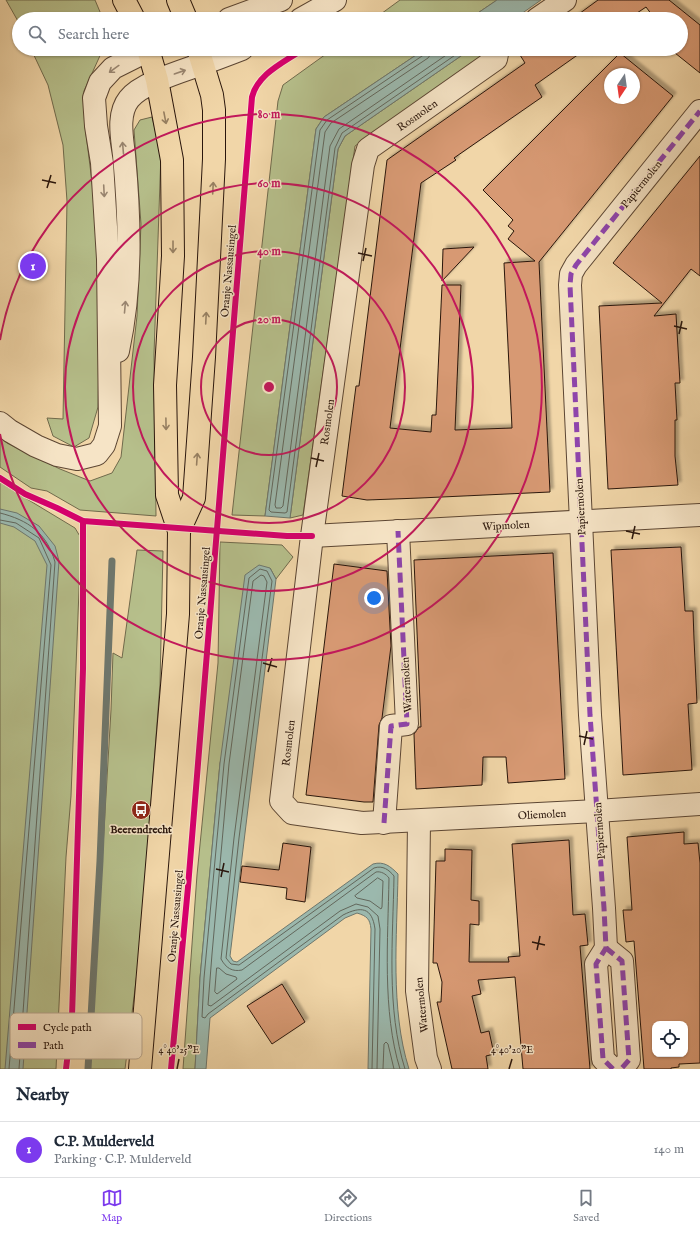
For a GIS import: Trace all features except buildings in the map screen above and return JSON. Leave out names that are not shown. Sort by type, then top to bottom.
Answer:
[{"type":"main road","points":[[124,0],[130,12]]},
{"type":"main road","points":[[178,0],[183,12]]},
{"type":"main road","name":"Oranje Nassausingel","points":[[142,1045],[178,621],[179,541],[167,495],[165,385],[173,256],[172,160],[157,80],[151,56]]},
{"type":"main road","name":"Oranje Nassausingel","points":[[179,541],[194,498],[204,357],[214,148],[213,102],[208,79],[200,56]]},
{"type":"main road","name":"Oranje Nassausingel","points":[[140,1069],[141,1059]]},
{"type":"street","points":[[248,12],[281,0]]},
{"type":"street","points":[[314,12],[336,0]]},
{"type":"street","points":[[547,12],[565,0]]},
{"type":"street","points":[[0,422],[10,431],[36,446],[57,455],[77,459],[97,454],[104,445],[110,426],[107,252],[102,163],[96,126],[94,98],[100,82],[113,68],[136,56]]},
{"type":"street","points":[[110,387],[124,324],[129,257],[127,186],[122,128],[123,112],[129,98],[157,80],[200,56]]},
{"type":"street","name":"Rosmolen","points":[[384,823],[362,823],[292,813],[282,801],[312,536],[362,172],[368,149],[496,59],[497,56]]},
{"type":"street","name":"Papiermolen","points":[[606,948],[590,716],[570,285],[571,274],[576,265],[700,111]]},
{"type":"street","name":"Wipmolen","points":[[312,536],[700,515]]},
{"type":"street","name":"Watermolen","points":[[384,823],[391,726],[407,724],[398,531]]},
{"type":"street","name":"Oliemolen","points":[[384,823],[700,804]]},
{"type":"street","name":"Watermolen","points":[[419,821],[417,991],[426,1058],[430,1069]]},
{"type":"street","points":[[614,1069],[603,1059],[598,1009],[596,964],[606,948],[622,961],[629,1060],[621,1069]]},
{"type":"green space","points":[[6,0],[95,0],[100,12],[13,12]]},
{"type":"green space","points":[[400,0],[497,0],[479,12],[384,12]]},
{"type":"green space","points":[[34,56],[100,56],[84,91],[85,126],[101,254],[98,407],[89,438],[74,447],[53,436],[47,418],[63,419],[67,201],[63,145],[48,85]]},
{"type":"green space","points":[[323,56],[415,56],[324,117],[316,129],[265,516],[232,515],[278,101],[283,85]]},
{"type":"green space","points":[[461,56],[482,56],[355,146],[303,515],[290,518],[338,149],[345,136]]},
{"type":"green space","points":[[152,117],[161,153],[154,354],[156,516],[80,510],[47,491],[31,488],[0,467],[0,437],[7,443],[60,469],[90,481],[112,473],[121,457],[137,316],[141,224],[134,130],[140,120]]},
{"type":"green space","points":[[0,482],[75,528],[81,538],[71,796],[66,857],[59,1013],[10,1013],[10,1059],[56,1059],[56,1069],[0,1069]]},
{"type":"green space","points":[[220,542],[282,545],[293,557],[276,579],[270,568],[220,763],[200,978],[195,1069],[183,1069],[197,875],[218,663]]},
{"type":"green space","points":[[137,550],[163,551],[160,684],[140,949],[132,1013],[93,1013],[113,653],[122,658]]},
{"type":"green space","points":[[91,1059],[126,1059],[125,1069],[90,1069]]},
{"type":"water","points":[[497,0],[541,0],[524,12],[479,12]]},
{"type":"water","points":[[415,56],[461,56],[345,136],[338,149],[290,518],[265,516],[316,129],[324,117]]},
{"type":"water","points":[[0,509],[17,513],[39,526],[55,546],[59,561],[27,1013],[10,1013],[10,1059],[24,1059],[23,1069],[5,1069],[47,565],[35,541],[14,527],[0,523]]},
{"type":"water","points":[[259,565],[270,568],[276,579],[230,956],[233,961],[237,962],[373,864],[380,863],[389,867],[398,874],[396,947],[397,997],[403,1046],[409,1069],[368,1069],[371,929],[367,918],[357,913],[345,918],[210,1018],[206,1069],[195,1069],[200,978],[220,763],[245,575]]},
{"type":"waterway","points":[[91,1013],[100,861],[112,561]]},
{"type":"waterway","points":[[88,1069],[89,1059]]},
{"type":"marked path","points":[[613,1069],[603,1059],[596,964],[606,948],[590,715],[570,285],[571,274],[576,265],[700,111]]},
{"type":"marked path","points":[[384,823],[391,726],[407,724],[398,531]]},
{"type":"marked path","points":[[606,948],[622,961],[629,1060],[621,1069]]},
{"type":"cycle path","points":[[171,1069],[188,887],[252,97],[260,81],[273,69],[293,56]]},
{"type":"cycle path","points":[[0,478],[25,494],[83,521],[287,536],[312,536]]},
{"type":"cycle path","points":[[72,1013],[83,669],[83,521]]},
{"type":"cycle path","points":[[66,1069],[67,1059]]},
{"type":"place","name":"C.P. Mulderveld","points":[[33,266]]},
{"type":"place","name":"Beerendrecht","points":[[141,810]]}]
